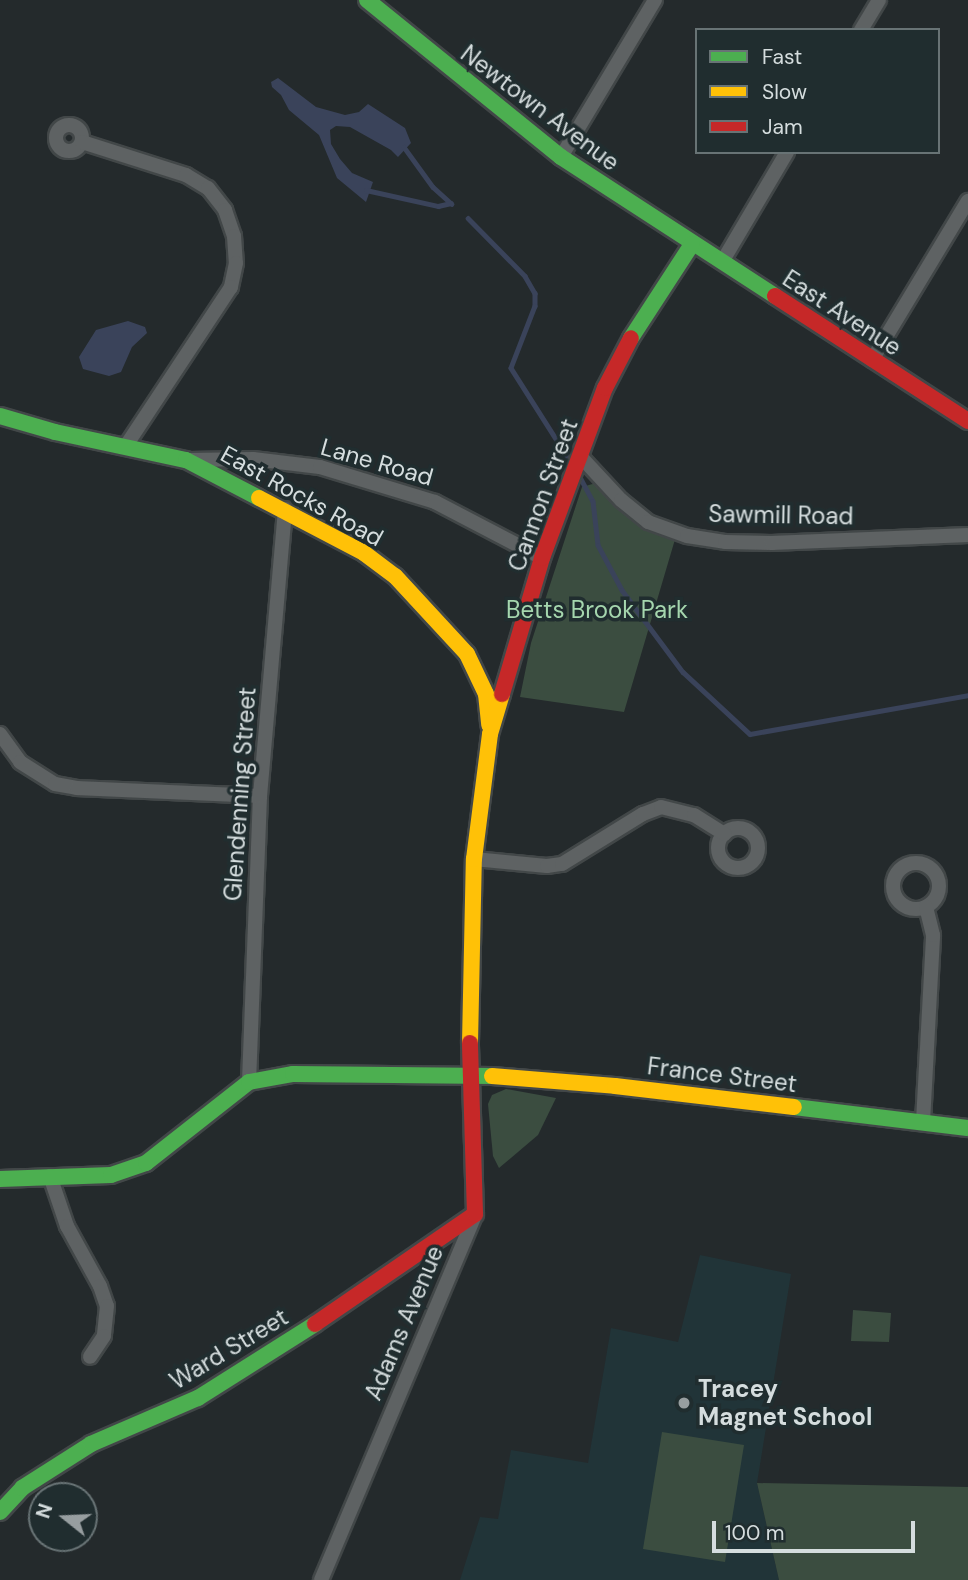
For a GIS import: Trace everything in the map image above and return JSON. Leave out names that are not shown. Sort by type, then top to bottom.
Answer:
[{"type":"main road","name":"Newtown Avenue","points":[[367,0],[561,157],[692,244]]},
{"type":"main road","name":"East Avenue","points":[[692,244],[968,421]]},
{"type":"main road","name":"Cannon Street","points":[[469,1074],[474,859],[490,734],[542,558],[620,355],[692,244]]},
{"type":"main road","name":"East Rocks Road","points":[[0,416],[186,460],[364,552],[395,576],[467,654],[486,694],[490,734]]},
{"type":"main road","name":"France Street","points":[[249,1082],[293,1074],[469,1074],[661,1090],[968,1128]]},
{"type":"main road","name":"Adams Avenue","points":[[469,1074],[475,1214]]},
{"type":"main road","points":[[0,1178],[111,1175],[146,1163],[249,1082]]},
{"type":"main road","name":"Ward Street","points":[[1,1506],[22,1488],[91,1444],[209,1391],[299,1335],[475,1214]]},
{"type":"street","points":[[561,157],[655,0]]},
{"type":"street","points":[[862,28],[878,0]]},
{"type":"street","points":[[82,142],[186,175],[208,188],[225,210],[234,236],[236,263],[230,287],[125,447]]},
{"type":"street","points":[[722,262],[786,154]]},
{"type":"street","points":[[872,360],[968,201]]},
{"type":"street","name":"Lane Road","points":[[186,460],[253,459],[320,467],[435,502],[542,558]]},
{"type":"street","name":"Sawmill Road","points":[[580,459],[621,500],[648,522],[687,536],[725,542],[772,543],[968,535]]},
{"type":"street","name":"Glendenning Street","points":[[249,1082],[261,796],[285,509]]},
{"type":"street","points":[[0,734],[20,762],[55,784],[77,788],[261,796]]},
{"type":"street","points":[[474,859],[547,866],[562,864],[643,814],[661,807],[694,815],[724,834]]},
{"type":"street","points":[[923,1122],[933,935],[926,907]]},
{"type":"street","points":[[50,1176],[67,1226],[100,1286],[107,1306],[104,1336],[90,1357]]},
{"type":"street","name":"Adams Avenue","points":[[321,1580],[475,1214]]},
{"type":"shaded area","name":"Tracey Magnet School","points":[[700,1255],[791,1274],[757,1483],[779,1580],[460,1580],[480,1517],[498,1519],[511,1450],[588,1463],[611,1328],[678,1342]]},
{"type":"green space","name":"Betts Brook Park","points":[[596,483],[608,498],[649,527],[676,536],[624,712],[520,697],[531,643],[582,487]]},
{"type":"green space","points":[[506,1089],[556,1098],[538,1135],[499,1168],[493,1156],[488,1104],[492,1095]]},
{"type":"green space","points":[[853,1310],[891,1313],[889,1342],[851,1341]]},
{"type":"green space","points":[[662,1432],[744,1445],[725,1562],[643,1549]]},
{"type":"green space","points":[[757,1483],[968,1487],[968,1580],[779,1580]]},
{"type":"water","points":[[278,78],[316,107],[345,115],[359,112],[368,104],[405,128],[411,143],[398,157],[391,150],[350,127],[336,126],[330,130],[331,144],[340,159],[352,173],[373,182],[366,202],[337,178],[319,135],[289,110],[281,95],[272,87],[271,82]]},
{"type":"water","points":[[128,321],[145,327],[147,333],[132,347],[121,372],[109,376],[83,369],[79,357],[96,330]]},
{"type":"waterway","points":[[404,147],[433,187],[452,204]]},
{"type":"waterway","points":[[366,190],[438,206],[451,203]]},
{"type":"waterway","points":[[468,218],[525,276],[535,293],[535,306],[511,368],[570,461]]},
{"type":"waterway","points":[[580,477],[593,501],[598,545],[622,590],[683,672],[750,734],[968,695]]},
{"type":"traffic: fast","points":[[367,0],[561,157],[775,296]]},
{"type":"traffic: fast","points":[[631,338],[692,244]]},
{"type":"traffic: fast","points":[[0,416],[55,432],[186,460],[259,498]]},
{"type":"traffic: fast","points":[[0,1179],[111,1175],[146,1163],[249,1082],[293,1074],[492,1076]]},
{"type":"traffic: fast","points":[[794,1107],[968,1128]]},
{"type":"traffic: fast","points":[[0,1512],[22,1488],[91,1444],[198,1398],[315,1324]]},
{"type":"traffic: slow","points":[[259,498],[364,553],[395,576],[467,654],[486,694],[489,725]]},
{"type":"traffic: slow","points":[[470,1043],[474,859],[490,734],[502,694]]},
{"type":"traffic: slow","points":[[492,1076],[615,1086],[794,1107]]},
{"type":"traffic: jam","points":[[775,296],[968,421]]},
{"type":"traffic: jam","points":[[502,694],[542,558],[605,388],[631,338]]},
{"type":"traffic: jam","points":[[315,1324],[475,1214],[470,1043]]},
{"type":"place","name":"Tracey Magnet School","points":[[684,1403]]}]
